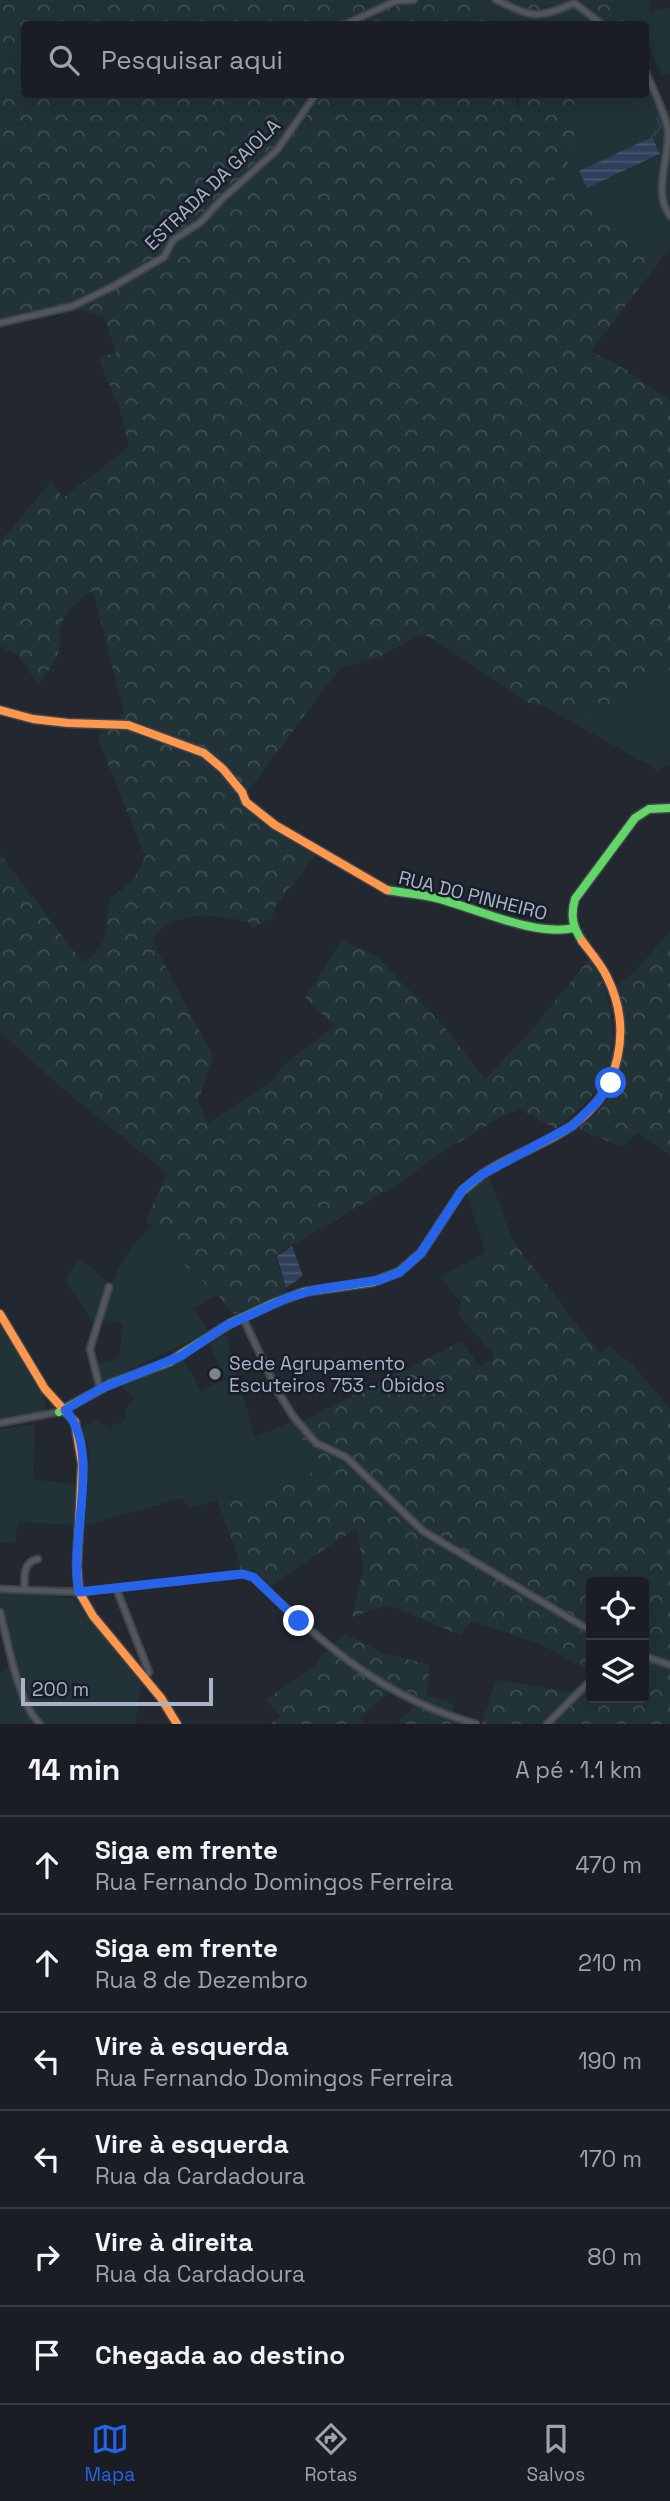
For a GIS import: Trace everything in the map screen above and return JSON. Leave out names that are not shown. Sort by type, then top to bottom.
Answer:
[{"type":"street","points":[[353,21],[396,1],[414,0]]},
{"type":"street","points":[[496,0],[532,16],[574,3],[598,21]]},
{"type":"street","points":[[649,81],[668,129],[670,148],[663,188],[666,211],[670,216]]},
{"type":"street","name":"ESTRADA DA GAIOLA","points":[[0,323],[73,306],[164,257],[173,240],[201,222],[276,150],[313,98]]},
{"type":"street","name":"RUA DO PINHEIRO","points":[[0,710],[33,719],[128,726],[204,753],[223,769],[242,792],[246,802],[275,825],[382,889],[435,898],[540,929],[561,931],[574,928]]},
{"type":"street","points":[[0,1423],[62,1411],[100,1389],[172,1361],[224,1327],[296,1294],[379,1280],[400,1272],[421,1253],[452,1202],[468,1184],[580,1119],[611,1083],[616,1069],[619,1041],[618,1016],[606,973],[574,928],[570,916],[572,905],[631,823],[649,809],[670,808]]},
{"type":"street","points":[[100,1389],[90,1349],[109,1287]]},
{"type":"street","points":[[0,1314],[46,1389],[62,1411],[75,1422],[82,1464],[77,1566],[79,1592],[93,1616],[145,1678],[177,1724]]},
{"type":"street","points":[[243,1318],[278,1392],[293,1416],[316,1443],[346,1457],[423,1531],[586,1628]]},
{"type":"street","points":[[24,1590],[26,1566],[31,1560],[38,1559]]},
{"type":"street","points":[[0,1589],[79,1592],[242,1574],[253,1577],[331,1650],[356,1668],[442,1714],[476,1724]]},
{"type":"street","points":[[116,1588],[149,1672],[145,1678]]},
{"type":"street","points":[[0,1612],[22,1693],[40,1724]]},
{"type":"street","points":[[649,1658],[670,1665]]},
{"type":"street","points":[[547,1724],[586,1685]]},
{"type":"green space","points":[[0,0],[490,0],[497,21],[21,21],[21,98],[515,98],[520,114],[519,98],[572,98],[579,112],[567,168],[553,182],[607,214],[659,262],[591,351],[620,366],[670,401],[670,671],[655,661],[645,688],[613,705],[581,715],[528,703],[434,639],[420,634],[379,657],[339,669],[242,799],[319,851],[276,905],[272,918],[251,929],[251,923],[225,917],[184,918],[161,930],[152,940],[213,1056],[198,1102],[208,1123],[271,1082],[286,1063],[335,1026],[305,998],[342,939],[377,957],[441,1023],[485,1079],[530,1032],[591,957],[604,986],[612,1022],[613,1040],[607,1073],[589,1098],[556,1129],[519,1109],[499,1118],[433,1158],[400,1183],[275,1255],[287,1293],[234,1314],[217,1294],[179,1260],[146,1220],[167,1173],[62,1088],[0,1032],[0,854],[83,963],[94,954],[104,939],[111,897],[132,880],[145,856],[98,739],[107,726],[124,713],[93,591],[78,601],[63,620],[59,650],[38,685],[19,656],[0,647],[0,542],[51,482],[63,498],[129,447],[120,410],[98,357],[116,353],[104,317],[74,309],[0,326]]},
{"type":"green space","points":[[490,0],[574,4],[597,21],[497,21]]},
{"type":"green space","points":[[496,0],[623,0],[614,14],[627,21],[597,21],[574,4],[532,17]]},
{"type":"green space","points":[[623,0],[655,0],[649,2],[650,11],[670,8],[670,74],[662,76],[653,55],[649,21],[627,21],[614,14]]},
{"type":"green space","points":[[649,81],[661,111],[670,110],[670,248],[659,262],[607,214],[553,182],[567,168],[579,112],[572,98],[649,98]],"holes":[[[652,137],[660,155],[587,188],[579,171]]]},
{"type":"green space","points":[[655,661],[670,672],[670,765],[661,767],[659,771],[547,708],[581,715]]},
{"type":"green space","points":[[670,931],[670,1155],[637,1132],[623,1147],[578,1129],[602,1107],[617,1080],[623,1033],[617,986],[634,973]]},
{"type":"green space","points":[[489,1177],[513,1241],[498,1248],[492,1265],[466,1285],[461,1302],[439,1277],[486,1252],[466,1193]]},
{"type":"green space","points":[[151,1227],[217,1294],[193,1309],[209,1332],[103,1382],[96,1365],[119,1358],[123,1324],[99,1319],[96,1327],[65,1281],[79,1257],[110,1284],[133,1244]]},
{"type":"green space","points":[[513,1241],[599,1353],[609,1346],[629,1361],[670,1408],[670,1724],[482,1724],[496,1680],[571,1692],[586,1678],[586,1703],[649,1703],[649,1577],[586,1577],[586,1670],[541,1644],[472,1622],[460,1635],[389,1605],[352,1617],[364,1567],[356,1528],[265,1589],[253,1577],[242,1574],[217,1500],[242,1493],[245,1504],[252,1498],[326,1466],[306,1446],[294,1425],[462,1341],[480,1368],[495,1356],[458,1314],[466,1285],[492,1265],[498,1248]]},
{"type":"green space","points":[[0,1324],[46,1401],[45,1408],[40,1412],[0,1418]]},
{"type":"green space","points":[[226,1335],[255,1437],[296,1420],[299,1422],[294,1425],[306,1446],[326,1466],[244,1504],[241,1493],[188,1509],[183,1498],[85,1525],[87,1470],[90,1462],[88,1442],[83,1437],[82,1428],[97,1420],[110,1428],[117,1422],[121,1426],[127,1416],[124,1411],[134,1399],[121,1385],[184,1360],[201,1391],[226,1379],[209,1344]]},
{"type":"green space","points":[[35,1424],[33,1479],[75,1485],[74,1525],[18,1522],[15,1543],[0,1542],[0,1429]]},
{"type":"green space","points":[[0,1590],[74,1599],[141,1683],[137,1724],[0,1724],[0,1672],[14,1663],[0,1612]]},
{"type":"green space","points":[[344,1633],[381,1652],[430,1665],[426,1694],[455,1705],[452,1716],[476,1724],[397,1724],[418,1703],[393,1689],[360,1717],[366,1724],[270,1724],[280,1717],[267,1699],[315,1666],[328,1646],[332,1649]]},
{"type":"water","points":[[652,137],[660,154],[587,188],[579,171]]},
{"type":"water","points":[[292,1246],[303,1276],[286,1288],[277,1256]]},
{"type":"waterway","points":[[652,137],[661,127],[657,119],[661,114]]},
{"type":"traffic: fast","points":[[582,941],[573,921],[575,899],[635,818],[649,809],[670,808]]},
{"type":"traffic: fast","points":[[387,890],[436,898],[541,929],[574,928]]},
{"type":"traffic: fast","points":[[59,1412],[110,1384],[169,1362],[231,1323],[274,1303],[304,1292],[373,1282],[399,1272],[421,1253],[461,1192],[483,1174]]},
{"type":"traffic: slow","points":[[0,710],[33,719],[128,725],[204,753],[223,769],[242,792],[246,802],[275,825],[387,890]]},
{"type":"traffic: slow","points":[[483,1174],[573,1125],[602,1095],[611,1077],[620,1038],[615,997],[605,972],[582,941]]},
{"type":"traffic: slow","points":[[0,1314],[45,1389],[75,1422],[82,1464],[77,1566],[79,1592],[93,1616],[161,1698],[177,1724]]},
{"type":"place","name":"Sede Agrupamento Escuteiros 753 - Óbidos","points":[[215,1374]]},
{"type":"route","points":[[299,1621],[253,1577],[242,1574],[79,1592],[77,1566],[82,1455],[75,1422],[65,1410],[100,1389],[181,1356],[224,1327],[296,1294],[379,1280],[400,1272],[421,1253],[463,1189],[481,1175],[572,1126],[588,1113],[611,1083]]}]
